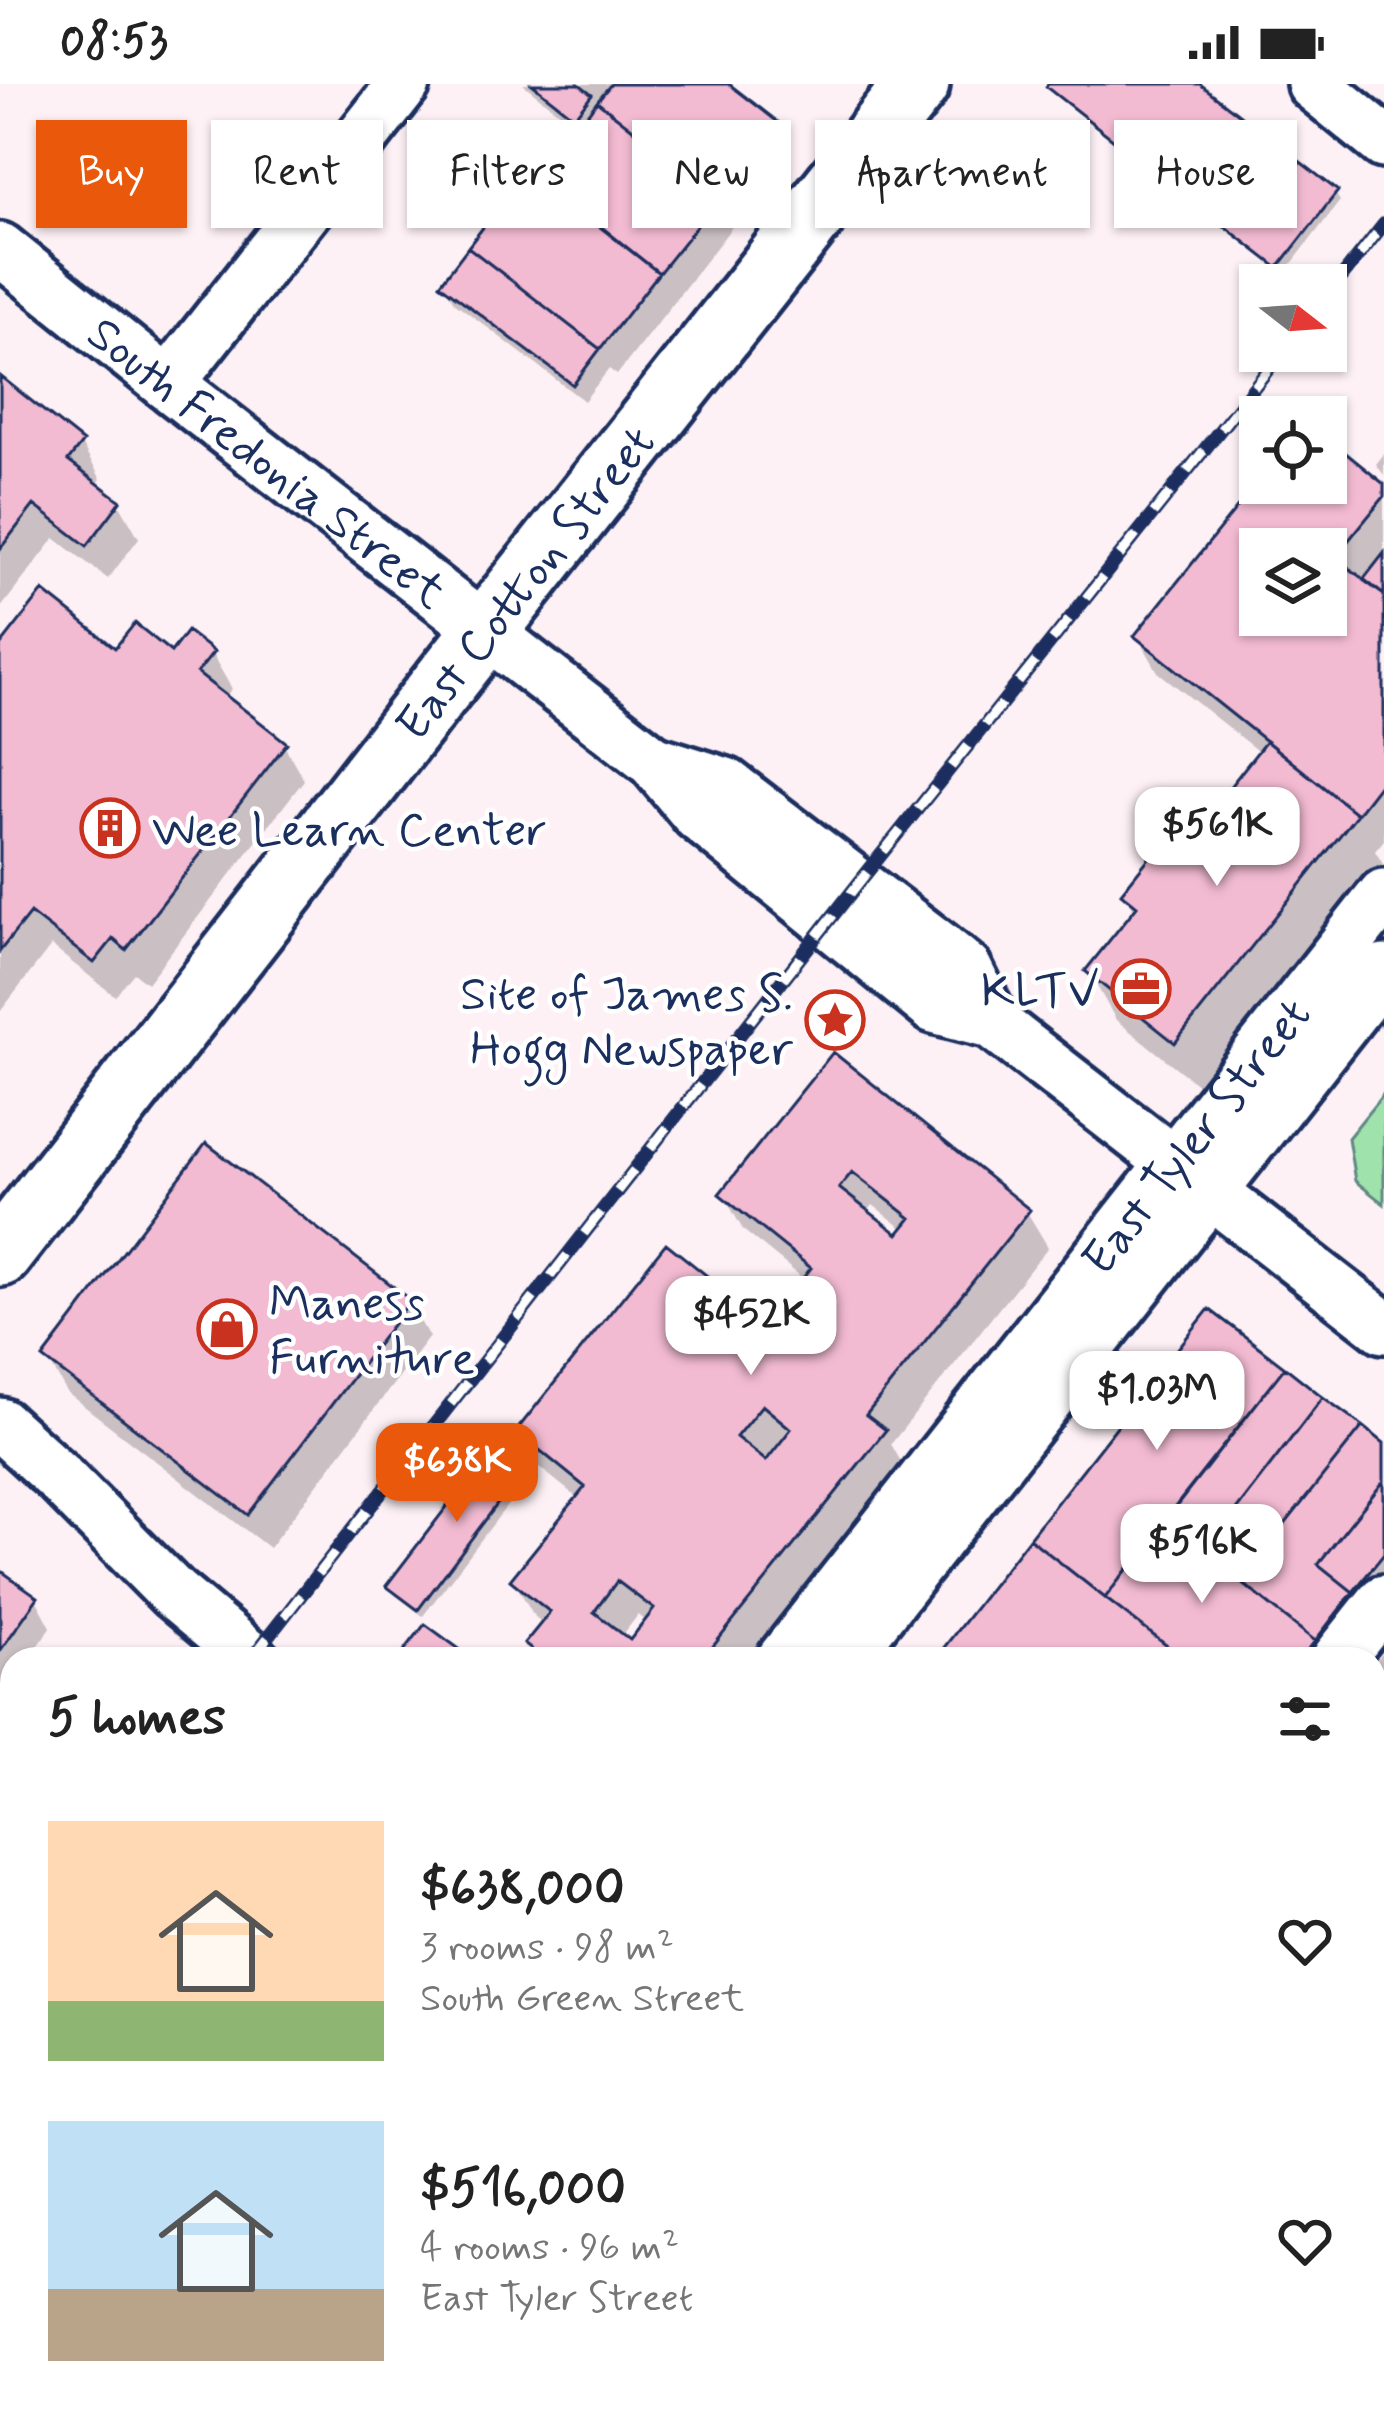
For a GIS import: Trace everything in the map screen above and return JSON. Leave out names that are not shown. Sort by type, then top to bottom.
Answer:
[{"type":"main road","name":"East Cotton Street","points":[[0,1254],[917,84]]},
{"type":"street","points":[[168,384],[404,84]]},
{"type":"street","points":[[1313,84],[1384,142]]},
{"type":"street","name":"South Fredonia Street","points":[[0,249],[653,760],[726,784],[843,904],[966,969],[992,1022],[1191,1177]]},
{"type":"street","name":"East Tyler Street","points":[[852,1647],[1191,1177],[1384,896]]},
{"type":"street","name":"East Tyler Street","points":[[793,1647],[1191,1177],[1384,971]]},
{"type":"street","points":[[1191,1177],[1384,1327]]},
{"type":"street","points":[[0,1424],[172,1593],[237,1647]]},
{"type":"street","points":[[1348,1647],[1384,1601]]},
{"type":"green space","points":[[1384,1093],[1384,1204],[1355,1181],[1348,1138]]},
{"type":"building","points":[[532,84],[579,84],[592,94],[574,117]]},
{"type":"building","points":[[611,84],[729,84],[775,120],[632,120],[632,128],[597,101]]},
{"type":"building","points":[[1200,84],[1246,120],[1114,120],[1114,140],[1046,87]]},
{"type":"building","points":[[597,101],[632,128],[632,228],[695,228],[659,273],[603,228],[608,228],[608,120],[582,120]]},
{"type":"building","points":[[1297,159],[1338,191],[1281,264],[1273,264],[1227,228],[1297,228]]},
{"type":"building","points":[[483,228],[601,228],[659,273],[600,349],[468,247]]},
{"type":"building","points":[[468,247],[600,349],[573,385],[440,284]]},
{"type":"building","points":[[0,376],[83,442],[68,461],[121,501],[87,546],[34,505],[0,549]]},
{"type":"building","points":[[1347,454],[1384,484],[1384,497],[1347,542],[1347,528],[1239,528],[1239,636],[1347,636],[1347,566],[1384,595],[1384,779],[1357,814],[1134,636],[1240,504],[1347,504]]},
{"type":"building","points":[[1384,553],[1384,595],[1363,580]]},
{"type":"building","name":"Wee Learn Center","points":[[43,591],[115,648],[135,623],[171,652],[187,631],[214,652],[197,673],[287,743],[126,950],[113,939],[94,963],[30,913],[0,951],[0,646]]},
{"type":"building","points":[[1266,741],[1357,814],[1175,1043],[1085,971],[1137,906],[1121,893],[1195,800],[1210,812]]},
{"type":"building","points":[[833,1052],[1030,1210],[866,1415],[886,1430],[713,1647],[528,1647],[524,1644],[550,1612],[510,1580],[585,1487],[516,1431],[666,1243],[767,1324],[811,1268],[719,1194]],"holes":[[[852,1172],[911,1218],[898,1234],[839,1188]],[[762,1405],[791,1429],[766,1461],[736,1437]],[[617,1581],[654,1609],[630,1640],[594,1612]]]},
{"type":"building","name":"Maness Furniture","points":[[206,1143],[411,1300],[248,1515],[43,1358]]},
{"type":"building","points":[[1209,1309],[1285,1367],[1105,1598],[1029,1538]]},
{"type":"building","points":[[1285,1367],[1323,1397],[1204,1552],[1164,1521]]},
{"type":"building","points":[[1323,1397],[1363,1426],[1240,1581],[1204,1552]]},
{"type":"building","points":[[1363,1426],[1384,1443],[1384,1481],[1318,1564],[1353,1592],[1315,1641],[1240,1581]]},
{"type":"building","points":[[498,1440],[528,1463],[418,1610],[386,1586]]},
{"type":"building","points":[[1384,1481],[1384,1554],[1353,1592],[1318,1564]]},
{"type":"building","points":[[1164,1521],[1315,1641],[1310,1647],[1168,1647],[1105,1598]]},
{"type":"building","points":[[1029,1538],[1168,1647],[944,1647]]},
{"type":"building","points":[[0,1570],[38,1597],[0,1647]]},
{"type":"building","points":[[425,1624],[457,1647],[407,1647]]},
{"type":"railway","points":[[1347,271],[1384,224]]},
{"type":"railway","points":[[260,1647],[1266,372]]},
{"type":"place","name":"Wee Learn Center","points":[[110,828]]},
{"type":"place","name":"KLTV","points":[[1141,989]]},
{"type":"place","name":"Site of James S. Hogg Newspaper","points":[[835,1020]]},
{"type":"place","name":"Maness Furniture","points":[[227,1329]]}]
